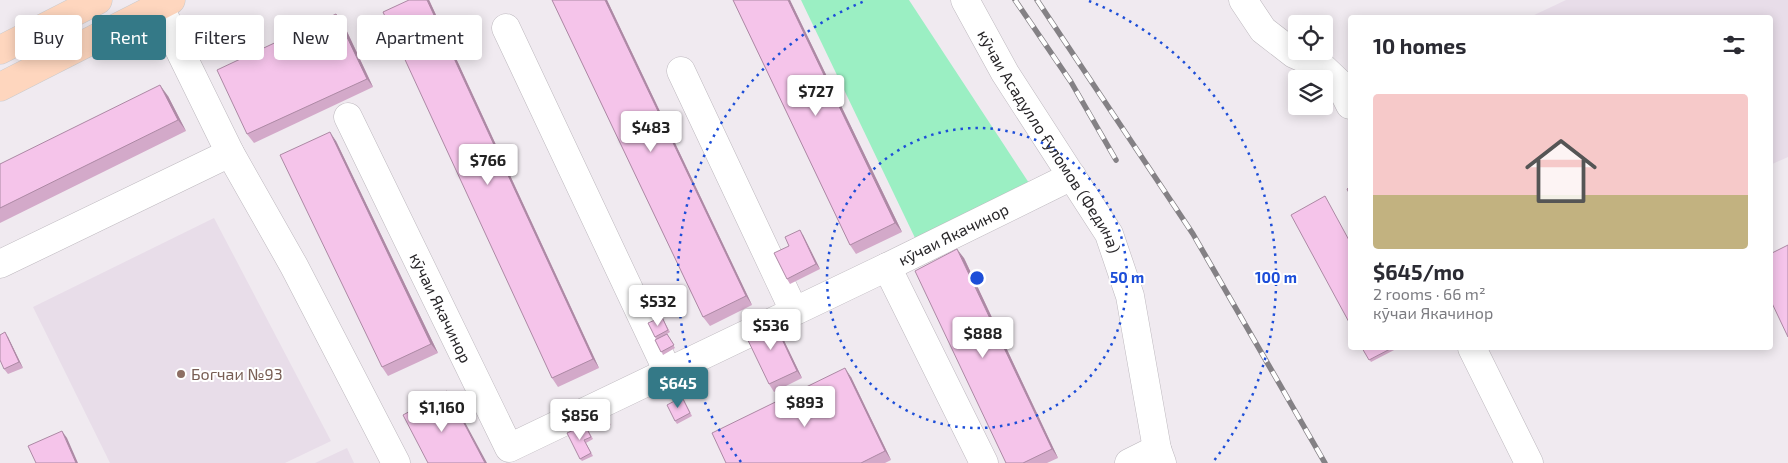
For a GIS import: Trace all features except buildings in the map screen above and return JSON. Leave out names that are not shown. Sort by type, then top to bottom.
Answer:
[{"type":"main road","points":[[0,50],[98,0]]},
{"type":"main road","points":[[0,87],[165,3]]},
{"type":"street","name":"кӯчаи Асадулло Ғуломов (Федина)","points":[[965,0],[1005,73],[1109,234],[1130,296],[1160,456]]},
{"type":"street","points":[[1243,0],[1263,30],[1294,54],[1321,66],[1339,83],[1348,101]]},
{"type":"street","points":[[165,3],[177,45],[230,153],[294,266],[396,463]]},
{"type":"street","points":[[506,28],[668,372]]},
{"type":"street","points":[[681,71],[794,311]]},
{"type":"street","name":"кӯчаи Якачинор","points":[[348,117],[509,448],[1072,176]]},
{"type":"street","points":[[0,264],[230,153]]},
{"type":"street","name":"кӯчаи Якачинор","points":[[887,267],[984,463]]},
{"type":"street","points":[[1473,350],[1529,463]]},
{"type":"street","points":[[1129,463],[1160,456]]},
{"type":"shaded area","points":[[1566,0],[1788,0],[1788,157],[1773,164],[1773,15],[1534,15]]},
{"type":"shaded area","name":"Богчаи №93","points":[[214,218],[331,441],[285,463],[110,463],[33,307]]},
{"type":"shaded area","points":[[347,448],[354,463],[315,463]]},
{"type":"green space","points":[[801,0],[909,0],[1029,183],[916,240]]},
{"type":"railway","points":[[1015,0],[1071,82],[1116,160]]},
{"type":"railway","points":[[1037,0],[1193,234],[1325,463]]},
{"type":"place","name":"Богчаи №93","points":[[181,374]]}]
